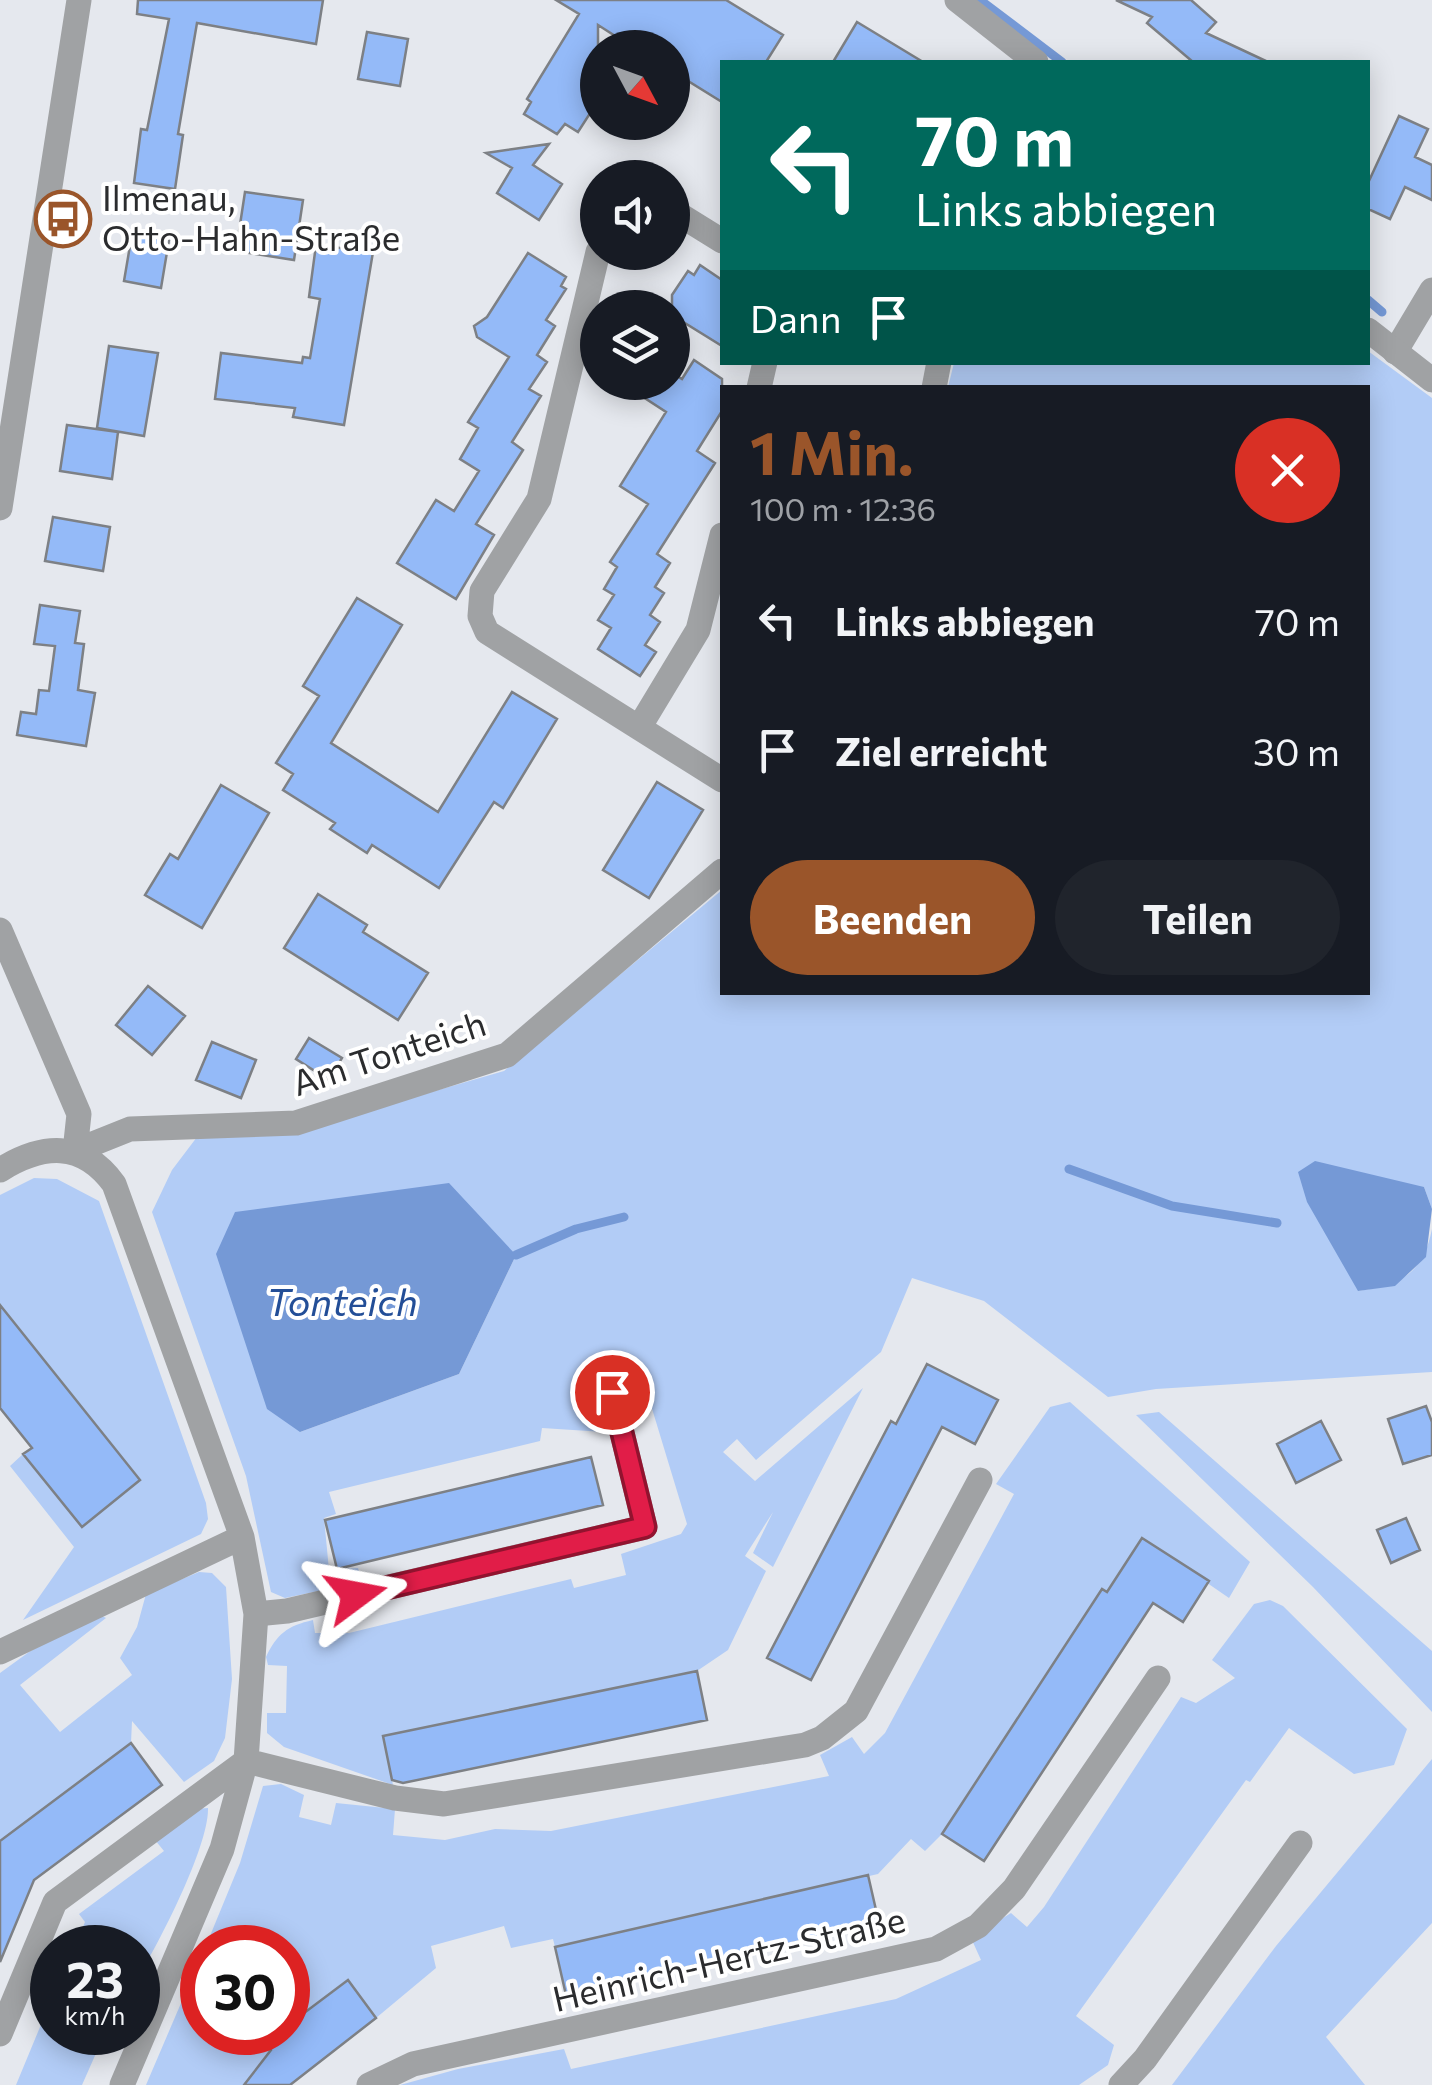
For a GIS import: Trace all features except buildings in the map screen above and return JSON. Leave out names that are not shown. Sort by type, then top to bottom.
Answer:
[{"type":"street","points":[[0,508],[80,0]]},
{"type":"street","points":[[957,0],[1013,54]]},
{"type":"street","points":[[690,221],[720,240]]},
{"type":"street","points":[[594,270],[539,499],[482,591],[480,616],[487,632],[720,779]]},
{"type":"street","points":[[1395,352],[1432,290]]},
{"type":"street","points":[[1370,332],[1432,380]]},
{"type":"street","points":[[640,726],[698,630],[720,543]]},
{"type":"street","name":"Am Tonteich","points":[[0,1170],[43,1149],[75,1151],[130,1130],[296,1122],[507,1055],[720,872]]},
{"type":"street","points":[[0,930],[78,1114],[75,1151],[103,1169],[114,1184],[242,1536],[256,1614],[246,1760],[222,1848],[122,2085]]},
{"type":"street","points":[[256,1614],[286,1611],[645,1527],[612,1392]]},
{"type":"street","points":[[246,1760],[394,1798],[444,1804],[805,1746],[822,1738],[856,1711],[980,1480]]},
{"type":"street","points":[[0,1652],[242,1536]]},
{"type":"street","name":"Heinrich-Hertz-Straße","points":[[369,2085],[427,2061],[936,1949],[978,1926],[1014,1889],[1158,1678]]},
{"type":"street","points":[[0,2034],[55,1902],[246,1760]]},
{"type":"street","points":[[1121,2085],[1145,2060],[1300,1844]]},
{"type":"shaded area","points":[[1370,352],[1432,398],[1432,1209],[1424,1187],[1358,1291],[1408,1275],[1423,1257],[1432,1229],[1432,1372],[1156,1389],[1108,1397],[984,1301],[912,1278],[881,1352],[756,1460],[737,1439],[723,1452],[755,1481],[863,1388],[773,1567],[753,1553],[773,1512],[745,1556],[766,1571],[728,1650],[697,1671],[383,1736],[393,1785],[284,1747],[267,1733],[267,1713],[286,1713],[287,1666],[268,1665],[266,1657],[274,1642],[290,1628],[313,1620],[315,1633],[349,1633],[571,1579],[574,1588],[626,1575],[621,1554],[681,1534],[687,1524],[643,1379],[595,1391],[604,1432],[542,1428],[540,1441],[329,1492],[336,1514],[324,1518],[329,1570],[358,1568],[362,1582],[285,1598],[271,1592],[246,1476],[152,1212],[172,1170],[197,1137],[369,1110],[504,1071],[720,892],[720,995],[1370,995],[1370,385],[948,385],[954,365],[1370,365]],"holes":[[[516,1255],[459,1374],[300,1432]]]},
{"type":"shaded area","points":[[34,1178],[57,1179],[99,1201],[206,1503],[208,1519],[201,1534],[23,1620],[74,1547],[10,1466],[23,1454],[82,1526],[140,1480],[0,1305],[0,1195]]},
{"type":"shaded area","points":[[1070,1402],[1250,1562],[1229,1598],[1142,1538],[1107,1592],[1101,1590],[942,1834],[925,1851],[911,1839],[878,1874],[555,1947],[553,1939],[511,1948],[504,1926],[431,1946],[436,1968],[376,2018],[347,1980],[310,2008],[310,1925],[214,1925],[240,1863],[263,1786],[281,1784],[304,1795],[299,1817],[331,1825],[336,1803],[395,1809],[393,1835],[445,1840],[495,1829],[551,1831],[829,1776],[820,1755],[852,1737],[864,1754],[885,1733],[1014,1494],[996,1484],[1050,1407]]},
{"type":"shaded area","points":[[1159,1412],[1432,1651],[1432,1712],[1313,1587],[1136,1415]]},
{"type":"shaded area","points":[[199,1572],[212,1573],[226,1587],[232,1679],[225,1738],[214,1761],[184,1782],[132,1721],[131,1743],[0,1841],[0,1673],[29,1652],[98,1614],[106,1618],[20,1685],[60,1732],[132,1675],[120,1658],[137,1627],[146,1594]]},
{"type":"shaded area","points":[[1270,1600],[1283,1606],[1407,1729],[1394,1765],[1354,1774],[1289,1728],[1250,1782],[1246,1780],[1076,2016],[1114,2045],[1108,2065],[1079,2085],[400,2085],[458,2069],[564,2049],[571,2069],[896,1999],[981,1960],[971,1938],[1011,1913],[1027,1927],[1181,1697],[1196,1703],[1235,1678],[1212,1660],[1254,1604]]},
{"type":"shaded area","points":[[1432,1759],[1432,1923],[1326,2037],[1365,2085],[1172,2085],[1276,1946]]},
{"type":"shaded area","points":[[208,1808],[206,1825],[192,1869],[160,1937],[160,1925],[84,1925],[79,1914],[164,1851],[155,1840],[196,1809]]},
{"type":"shaded area","points":[[180,2005],[180,2055],[268,2055],[249,2085],[146,2085]]},
{"type":"shaded area","points":[[30,2051],[30,2055],[95,2055],[82,2085],[16,2085]]},
{"type":"water","points":[[1315,1161],[1424,1187],[1432,1209],[1426,1257],[1395,1286],[1358,1291],[1307,1202],[1298,1172]]},
{"type":"water","name":"Tonteich","points":[[449,1183],[516,1255],[459,1374],[300,1432],[267,1409],[216,1254],[235,1212]]},
{"type":"waterway","points":[[980,0],[1059,60]]},
{"type":"waterway","points":[[1370,302],[1382,312]]},
{"type":"waterway","points":[[1069,1169],[1172,1206],[1277,1223]]},
{"type":"waterway","points":[[516,1255],[576,1229],[624,1217]]},
{"type":"place","name":"Ilmenau, Otto-Hahn-Straße","points":[[63,219]]},
{"type":"route","points":[[356,1595],[645,1527],[612,1392]]}]
